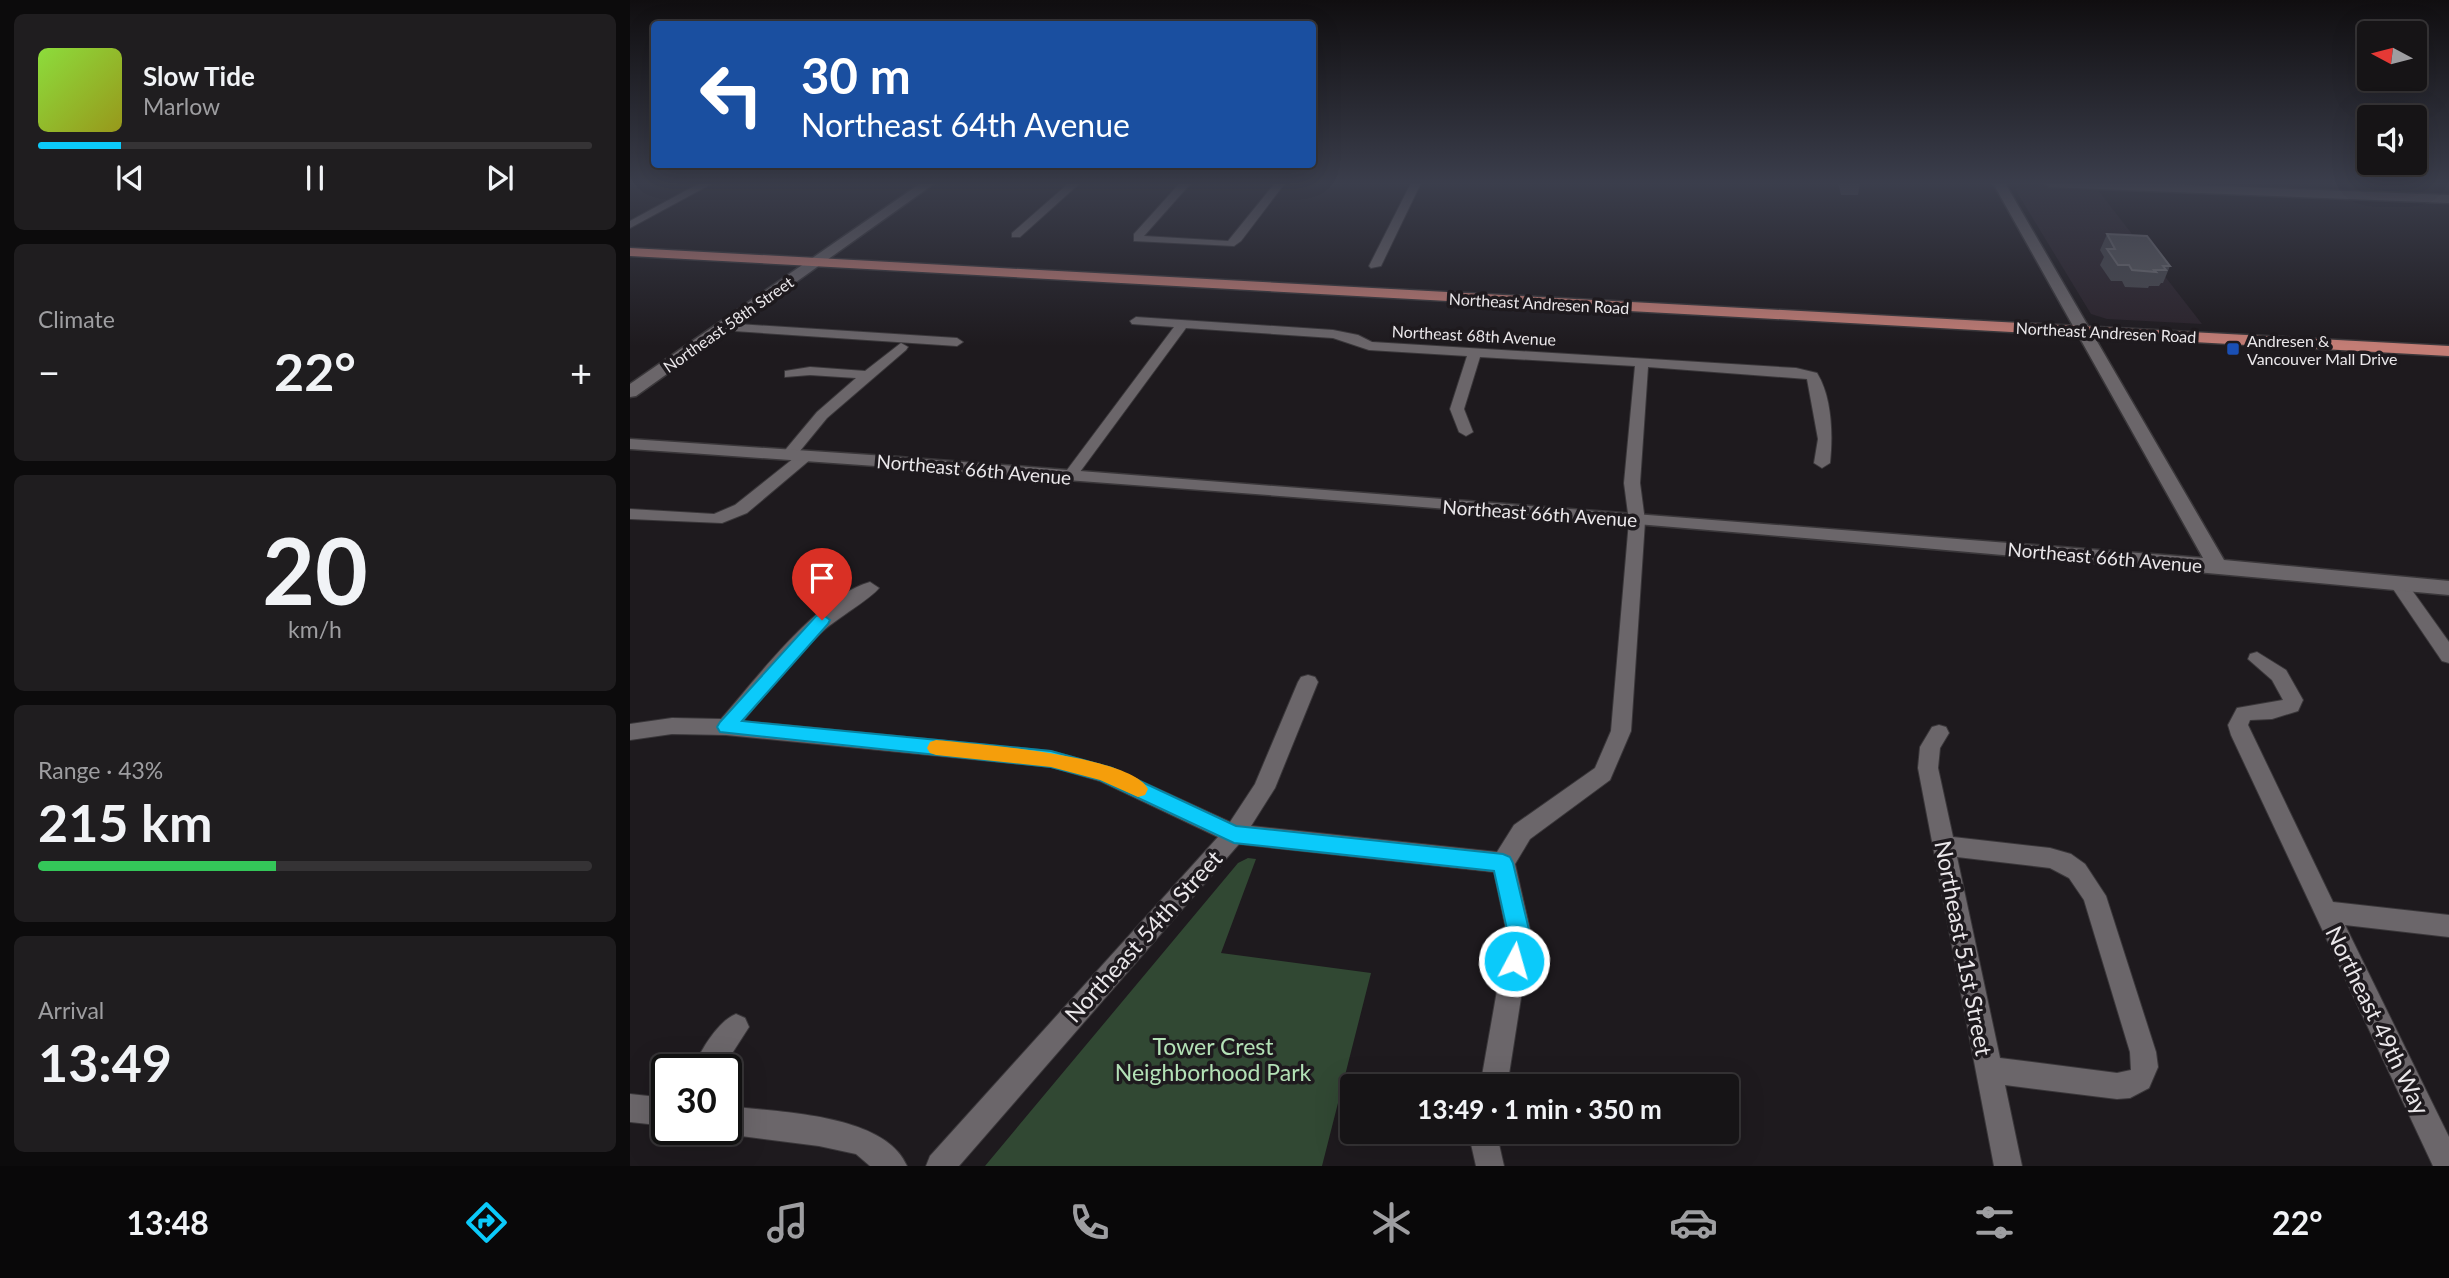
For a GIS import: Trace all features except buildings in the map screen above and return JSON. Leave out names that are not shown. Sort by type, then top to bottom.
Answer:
[{"type":"main road","name":"Northeast Andresen Road","points":[[630,252],[2449,351]]},
{"type":"street","name":"Northeast 58th Street","points":[[630,392],[851,237]]},
{"type":"street","points":[[1138,237],[1230,244],[1238,237]]},
{"type":"street","points":[[1375,266],[1389,237]]},
{"type":"street","points":[[2030,237],[2217,567]]},
{"type":"street","name":"Northeast 68th Avenue","points":[[1136,321],[1333,334],[1353,338],[1369,346],[1796,372],[1812,376],[1816,384],[1825,439],[1822,463]]},
{"type":"street","points":[[1069,477],[1183,324]]},
{"type":"street","points":[[723,327],[957,342]]},
{"type":"street","points":[[630,514],[716,519],[736,511],[797,456],[803,440],[822,415],[901,347]]},
{"type":"street","points":[[1466,432],[1457,410],[1475,353]]},
{"type":"street","points":[[1495,1074],[1519,934],[1503,863],[1522,832],[1603,774],[1621,731],[1637,521],[1632,483],[1642,363]]},
{"type":"street","points":[[790,374],[810,371],[868,375]]},
{"type":"street","name":"Northeast 66th Avenue","points":[[630,444],[1637,521],[2449,588]]},
{"type":"street","points":[[2398,583],[2449,656]]},
{"type":"street","points":[[726,727],[822,620],[851,597],[870,588]]},
{"type":"street","name":"Northeast 49th Way","points":[[2257,659],[2273,669],[2293,700],[2291,706],[2272,711],[2244,713],[2239,718],[2238,725],[2448,1166]]},
{"type":"street","name":"Northeast 54th Street","points":[[940,1166],[1234,834],[1264,788],[1308,682]]},
{"type":"street","points":[[630,732],[672,726],[726,727],[1051,759],[1105,774],[1234,834],[1503,863]]},
{"type":"street","name":"Northeast 51st Street","points":[[1939,733],[1930,747],[1928,757],[2008,1166]]},
{"type":"street","points":[[1944,846],[2050,858],[2063,861],[2077,871],[2094,896],[2143,1052],[2145,1067],[2140,1079],[2130,1085],[2117,1086],[1989,1070]]},
{"type":"street","points":[[2326,912],[2449,926]]},
{"type":"street","points":[[717,1054],[736,1027]]},
{"type":"street","points":[[630,1108],[651,1110]]},
{"type":"street","points":[[742,1122],[819,1132],[863,1142],[893,1166]]},
{"type":"street","points":[[1485,1144],[1490,1166]]},
{"type":"shaded area","points":[[2044,237],[2135,237],[2202,324],[2107,319],[2091,314]]},
{"type":"green space","name":"Tower Crest Neighborhood Park","points":[[1248,858],[1256,859],[1221,953],[1371,973],[1345,1074],[1340,1074],[1340,1095],[1322,1166],[985,1166],[1238,863]]},
{"type":"slow traffic","points":[[936,748],[1051,759],[1105,774],[1138,789]]},
{"type":"place","name":"Andresen & Vancouver Mall Drive","points":[[2233,349]]},
{"type":"route","points":[[822,620],[726,727],[1051,759],[1105,774],[1234,834],[1503,863],[1519,934],[1514,961]]}]
